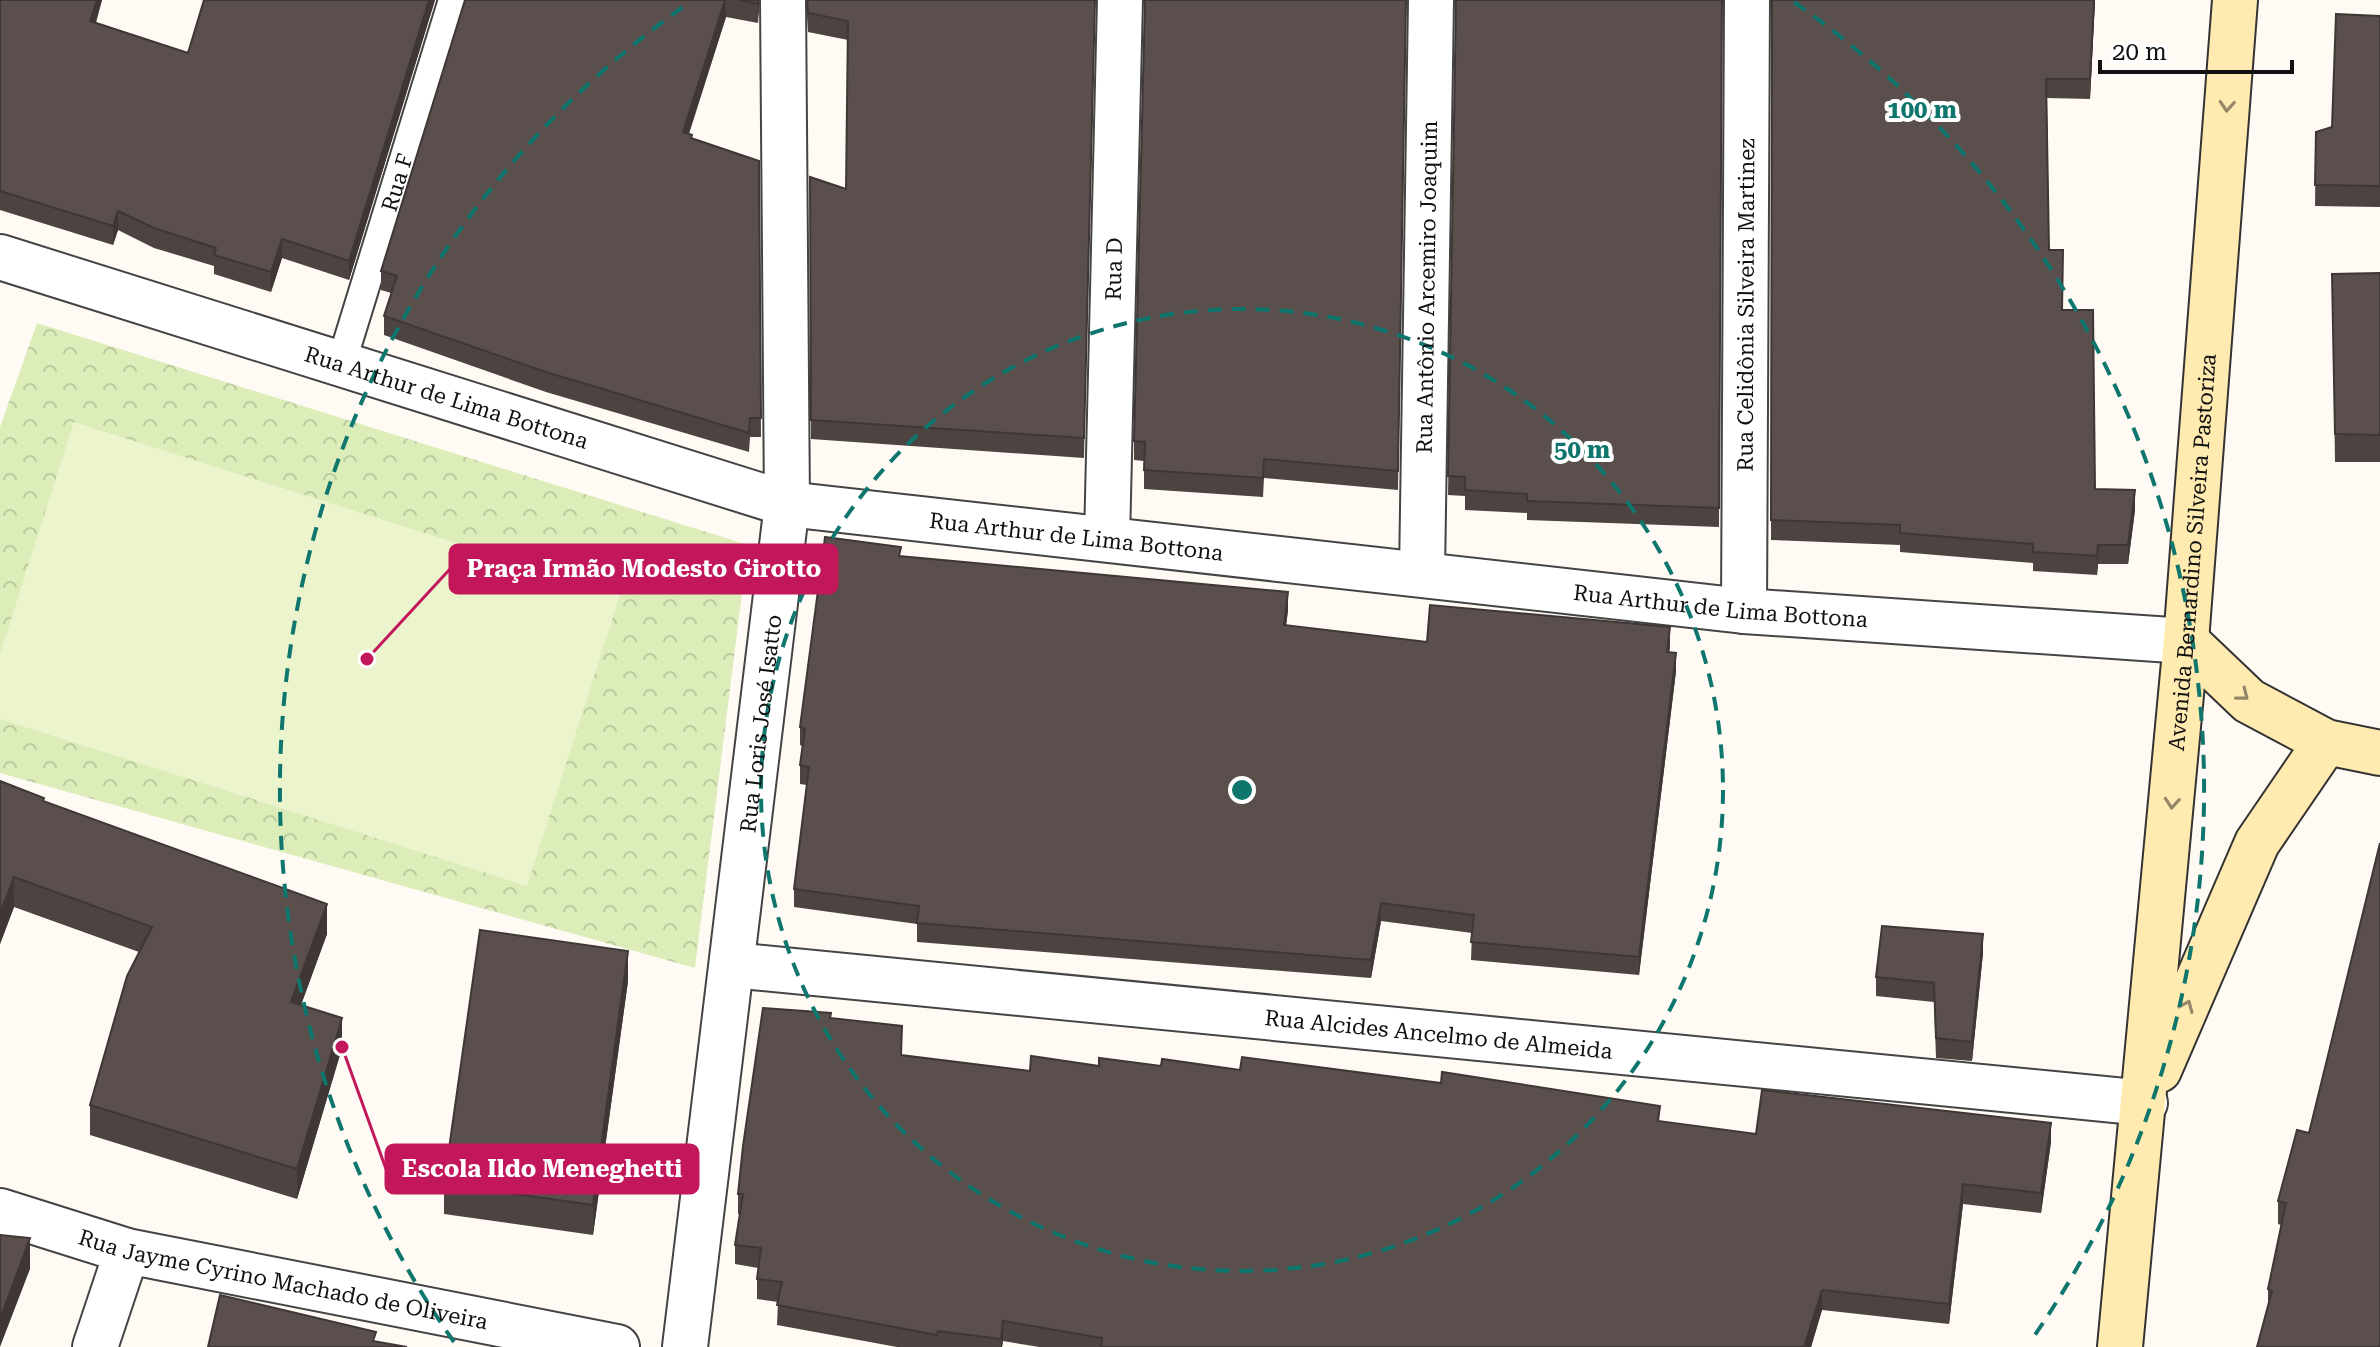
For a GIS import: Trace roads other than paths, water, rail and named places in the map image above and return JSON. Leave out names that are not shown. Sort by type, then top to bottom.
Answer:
[{"type":"main road","name":"Avenida Bernardino Silveira Pastoriza","points":[[2120,1347],[2186,641],[2235,0]]},
{"type":"main road","points":[[2186,641],[2249,701],[2326,742],[2380,753]]},
{"type":"main road","name":"Avenida Bernardino Silveira Pastoriza","points":[[2145,1103],[2257,843],[2326,742]]},
{"type":"street","name":"Rua Loris José Isatto","points":[[685,1347],[787,504],[783,0]]},
{"type":"street","name":"Rua D","points":[[1107,539],[1120,0]]},
{"type":"street","name":"Rua Antônio Arcemiro Joaquim","points":[[1422,573],[1431,0]]},
{"type":"street","name":"Rua Celidônia Silveira Martinez","points":[[1744,611],[1747,0]]},
{"type":"street","name":"Rua Arthur de Lima Bottona","points":[[0,257],[787,504],[1744,611],[2186,641]]},
{"type":"street","name":"Rua Alcides Ancelmo de Almeida","points":[[732,965],[2145,1103]]},
{"type":"street","name":"Rua Jayme Cyrino Machado de Oliveira","points":[[0,1211],[127,1251],[617,1347]]},
{"type":"street","points":[[95,1347],[127,1251]]},
{"type":"lane","name":"Rua F","points":[[341,364],[453,0]]},
{"type":"place","name":"Praça Irmão Modesto Girotto","points":[[367,659]]},
{"type":"place","name":"Escola Ildo Meneghetti","points":[[342,1047]]}]
